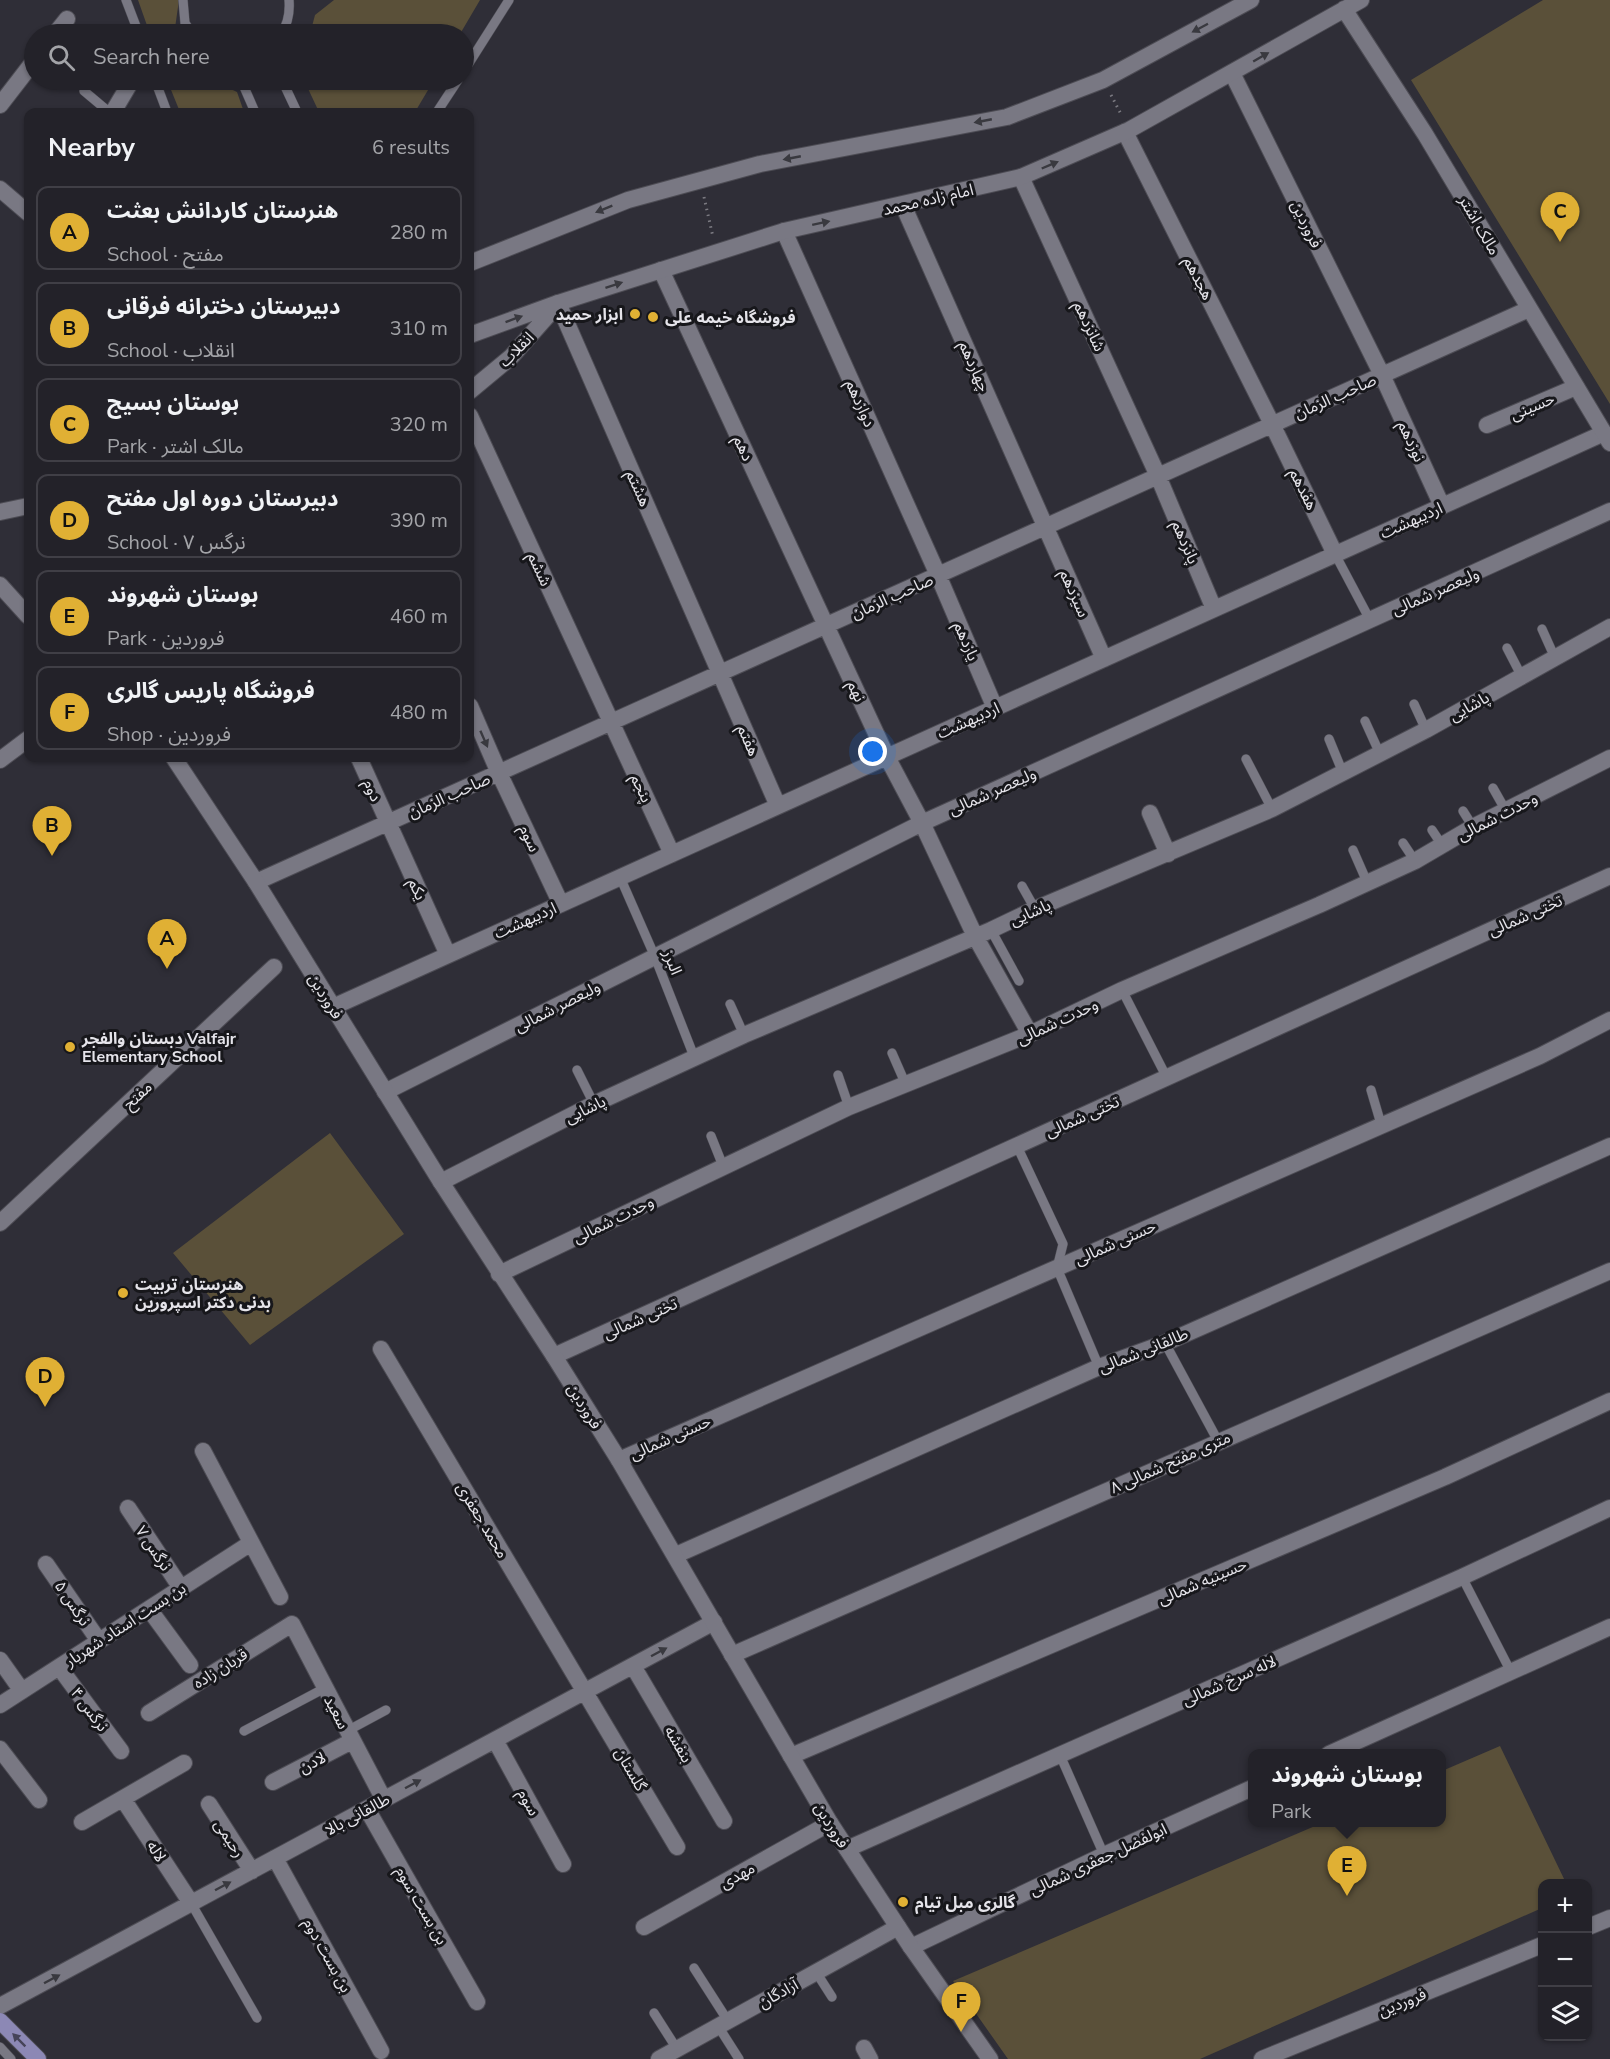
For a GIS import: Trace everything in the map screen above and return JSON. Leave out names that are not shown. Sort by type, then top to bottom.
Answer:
[{"type":"main road","points":[[0,2021],[38,2059]]},
{"type":"street","points":[[474,261],[628,200],[760,164],[1007,117],[1103,80],[1251,0]]},
{"type":"street","name":"امام زاده محمد","points":[[474,334],[558,303],[784,231],[1021,177],[1127,131],[1361,0]]},
{"type":"street","name":"مالک اشتر","points":[[1344,9],[1425,134],[1607,438]]},
{"type":"street","points":[[63,24],[67,19]]},
{"type":"street","name":"فروردین","points":[[1232,73],[1382,375]]},
{"type":"street","points":[[0,105],[24,74]]},
{"type":"street","points":[[114,108],[126,90]]},
{"type":"street","name":"هجدهم","points":[[1127,131],[1272,424]]},
{"type":"street","name":"شانزدهم","points":[[1021,177],[1158,476]]},
{"type":"street","points":[[0,189],[24,210]]},
{"type":"street","name":"چهاردهم","points":[[903,205],[1046,526]]},
{"type":"street","name":"دوازدهم","points":[[784,231],[938,575]]},
{"type":"street","name":"دهم","points":[[661,270],[827,625]]},
{"type":"street","name":"انقلاب","points":[[474,388],[511,357],[558,303]]},
{"type":"street","name":"هشتم","points":[[558,303],[720,673]]},
{"type":"street","name":"صاحب الزمان","points":[[256,882],[1528,309]]},
{"type":"street","name":"نوزدهم","points":[[1382,375],[1442,506]]},
{"type":"street","name":"حسینی","points":[[1487,425],[1576,387]]},
{"type":"street","name":"هفدهم","points":[[1272,424],[1335,554]]},
{"type":"street","name":"ششم","points":[[474,425],[611,722]]},
{"type":"street","name":"اردیبهشت","points":[[333,1007],[1442,506],[1607,438]]},
{"type":"street","name":"پانزدهم","points":[[1158,476],[1214,609]]},
{"type":"street","points":[[0,512],[24,507]]},
{"type":"street","name":"ولیعصر شمالی","points":[[385,1092],[922,823],[1610,511]]},
{"type":"street","name":"سیزدهم","points":[[1046,526],[1104,659]]},
{"type":"street","name":"یازدهم","points":[[938,575],[995,708]]},
{"type":"street","points":[[0,585],[24,612]]},
{"type":"street","name":"نهم","points":[[827,625],[887,756],[922,823],[975,936],[1030,1034]]},
{"type":"street","name":"پاشایی","points":[[441,1182],[594,1104],[744,1035],[1272,809],[1426,730],[1610,627]]},
{"type":"street","name":"هفتم","points":[[720,673],[778,806]]},
{"type":"street","name":"سوم","points":[[474,715],[561,904]]},
{"type":"street","name":"پنجم","points":[[611,722],[672,854]]},
{"type":"street","points":[[0,760],[24,742]]},
{"type":"street","name":"وحدت شمالی","points":[[499,1274],[849,1107],[1030,1034],[1122,990],[1415,861],[1473,827],[1610,758]]},
{"type":"street","name":"فروردین","points":[[177,762],[256,882],[441,1182],[619,1460],[830,1823],[911,1947],[990,2059]]},
{"type":"street","name":"دوم","points":[[361,762],[388,823]]},
{"type":"street","points":[[1150,813],[1168,854]]},
{"type":"street","name":"یکم","points":[[388,823],[448,955]]},
{"type":"street","name":"تختی شمالی","points":[[554,1356],[1610,876]]},
{"type":"street","name":"مفتح","points":[[0,1223],[274,967]]},
{"type":"street","name":"حسنی شمالی","points":[[619,1460],[1540,1056],[1610,1020]]},
{"type":"street","name":"طالقانی شمالی","points":[[675,1555],[1099,1367],[1165,1343],[1610,1146]]},
{"type":"street","name":"۸ متری مفتح شمالی","points":[[732,1655],[1610,1271]]},
{"type":"street","name":"محمد جعفری","points":[[381,1348],[586,1691]]},
{"type":"street","name":"حسینیه شمالی","points":[[791,1756],[1445,1477],[1610,1401]]},
{"type":"street","points":[[203,1450],[280,1597]]},
{"type":"street","name":"نرگس ۷","points":[[128,1508],[180,1588]]},
{"type":"street","name":"لاله سرخ شمالی","points":[[847,1849],[1462,1577],[1610,1508]]},
{"type":"street","name":"بن بست استاد شهریار","points":[[0,1705],[251,1543]]},
{"type":"street","name":"نرگس ۵","points":[[46,1564],[99,1641]]},
{"type":"street","points":[[149,1609],[190,1665]]},
{"type":"street","name":"طالقانی بالا","points":[[0,2006],[714,1622]]},
{"type":"street","name":"سعید","points":[[292,1624],[384,1800]]},
{"type":"street","name":"قربان زاده","points":[[149,1713],[292,1624]]},
{"type":"street","points":[[1340,1749],[1610,1627]]},
{"type":"street","points":[[0,1660],[22,1691]]},
{"type":"street","name":"بنفشه","points":[[633,1666],[724,1821]]},
{"type":"street","name":"نرگس ۴","points":[[59,1667],[121,1751]]},
{"type":"street","name":"گلستان","points":[[586,1691],[677,1847]]},
{"type":"street","name":"لادن","points":[[273,1782],[350,1736]]},
{"type":"street","name":"سوم","points":[[495,1740],[563,1864]]},
{"type":"street","points":[[0,1749],[39,1800]]},
{"type":"street","points":[[82,1822],[184,1763]]},
{"type":"street","name":"ابولفضل جعفری شمالی","points":[[911,1947],[1248,1790]]},
{"type":"street","name":"لاله","points":[[123,1799],[191,1903]]},
{"type":"street","name":"رحیمی","points":[[209,1804],[252,1871]]},
{"type":"street","name":"بن بست سوم","points":[[367,1809],[477,2002]]},
{"type":"street","name":"مهدی","points":[[644,1927],[830,1823]]},
{"type":"street","name":"بن بست دوم","points":[[275,1858],[381,2051]]},
{"type":"street","points":[[1592,1925],[1610,1918]]},
{"type":"street","name":"آزادگان","points":[[659,2059],[898,1927]]},
{"type":"street","name":"فروردین","points":[[1262,2059],[1538,1948]]},
{"type":"lane","points":[[126,0],[135,24]]},
{"type":"lane","points":[[183,0],[186,24]]},
{"type":"lane","points":[[286,24],[290,12],[289,0]]},
{"type":"lane","points":[[474,55],[509,0]]},
{"type":"lane","points":[[159,90],[166,108]]},
{"type":"lane","points":[[245,90],[253,108]]},
{"type":"lane","points":[[287,90],[295,108]]},
{"type":"lane","points":[[440,108],[451,90]]},
{"type":"lane","points":[[84,91],[106,108]]},
{"type":"lane","points":[[1335,554],[1370,620]]},
{"type":"lane","points":[[1542,629],[1555,658]]},
{"type":"lane","points":[[1507,648],[1522,677]]},
{"type":"lane","points":[[1414,704],[1426,730]]},
{"type":"lane","points":[[1365,721],[1380,754]]},
{"type":"lane","points":[[1329,739],[1342,773]]},
{"type":"lane","points":[[1246,759],[1272,809]]},
{"type":"lane","points":[[1493,788],[1506,811]]},
{"type":"lane","points":[[1463,811],[1473,827]]},
{"type":"lane","points":[[1432,830],[1442,845]]},
{"type":"lane","points":[[1403,843],[1415,861]]},
{"type":"lane","points":[[1353,850],[1367,882]]},
{"type":"lane","name":"البرز","points":[[620,877],[655,957],[695,1059]]},
{"type":"lane","points":[[1022,886],[1035,909]]},
{"type":"lane","points":[[992,930],[1019,981]]},
{"type":"lane","points":[[1122,990],[1167,1078]]},
{"type":"lane","points":[[729,1004],[744,1035]]},
{"type":"lane","points":[[892,1053],[906,1085]]},
{"type":"lane","points":[[577,1070],[594,1104]]},
{"type":"lane","points":[[838,1075],[849,1107]]},
{"type":"lane","points":[[1371,1090],[1382,1124]]},
{"type":"lane","points":[[711,1136],[723,1166]]},
{"type":"lane","points":[[1017,1146],[1063,1244],[1057,1268],[1099,1367]]},
{"type":"lane","points":[[1165,1343],[1218,1441]]},
{"type":"lane","points":[[1462,1577],[1511,1672]]},
{"type":"lane","points":[[244,1731],[325,1688]]},
{"type":"lane","points":[[350,1736],[386,1710]]},
{"type":"lane","points":[[1060,1755],[1104,1855]]},
{"type":"lane","points":[[191,1903],[257,2018]]},
{"type":"lane","points":[[694,1968],[739,2059]]},
{"type":"lane","points":[[816,1972],[832,1997]]},
{"type":"lane","points":[[654,2013],[677,2049]]},
{"type":"lane","points":[[0,2047],[12,2059]]},
{"type":"path","points":[[1103,80],[1127,131]]},
{"type":"path","points":[[701,180],[716,253]]},
{"type":"shaded area","points":[[138,0],[179,0],[176,24],[146,24]]},
{"type":"shaded area","points":[[334,0],[480,0],[466,24],[313,24],[315,15]]},
{"type":"shaded area","points":[[1543,0],[1610,0],[1610,404],[1411,80]]},
{"type":"shaded area","points":[[171,90],[233,90],[237,92],[243,108],[178,108]]},
{"type":"shaded area","points":[[309,90],[428,90],[417,108],[317,108]]},
{"type":"shaded area","points":[[330,1133],[404,1234],[250,1345],[173,1253]]},
{"type":"shaded area","points":[[1500,1746],[1564,1879],[1538,1879],[1538,1910],[1200,2059],[1008,2059],[953,1981],[1313,1827],[1446,1827],[1446,1769]]},
{"type":"place","name":"بوستان بسیج","points":[[1560,242]]},
{"type":"place","name":"ابزار حمید","points":[[635,314]]},
{"type":"place","name":"فروشگاه خیمه علی","points":[[653,317]]},
{"type":"place","name":"دبیرستان دخترانه فرقانی","points":[[52,856]]},
{"type":"place","name":"هنرستان کاردانش بعثت","points":[[167,969]]},
{"type":"place","name":"دبستان والفجر Valfajr Elementary School","points":[[70,1047]]},
{"type":"place","name":"هنرستان تربیت بدنی دکتر اسپرورین","points":[[123,1293]]},
{"type":"place","name":"دبیرستان دوره اول مفتح","points":[[45,1407]]},
{"type":"place","name":"بوستان شهروند","points":[[1347,1896]]},
{"type":"place","name":"گالری مبل تیام","points":[[903,1902]]},
{"type":"place","name":"فروشگاه پاریس گالری","points":[[961,2032]]}]
